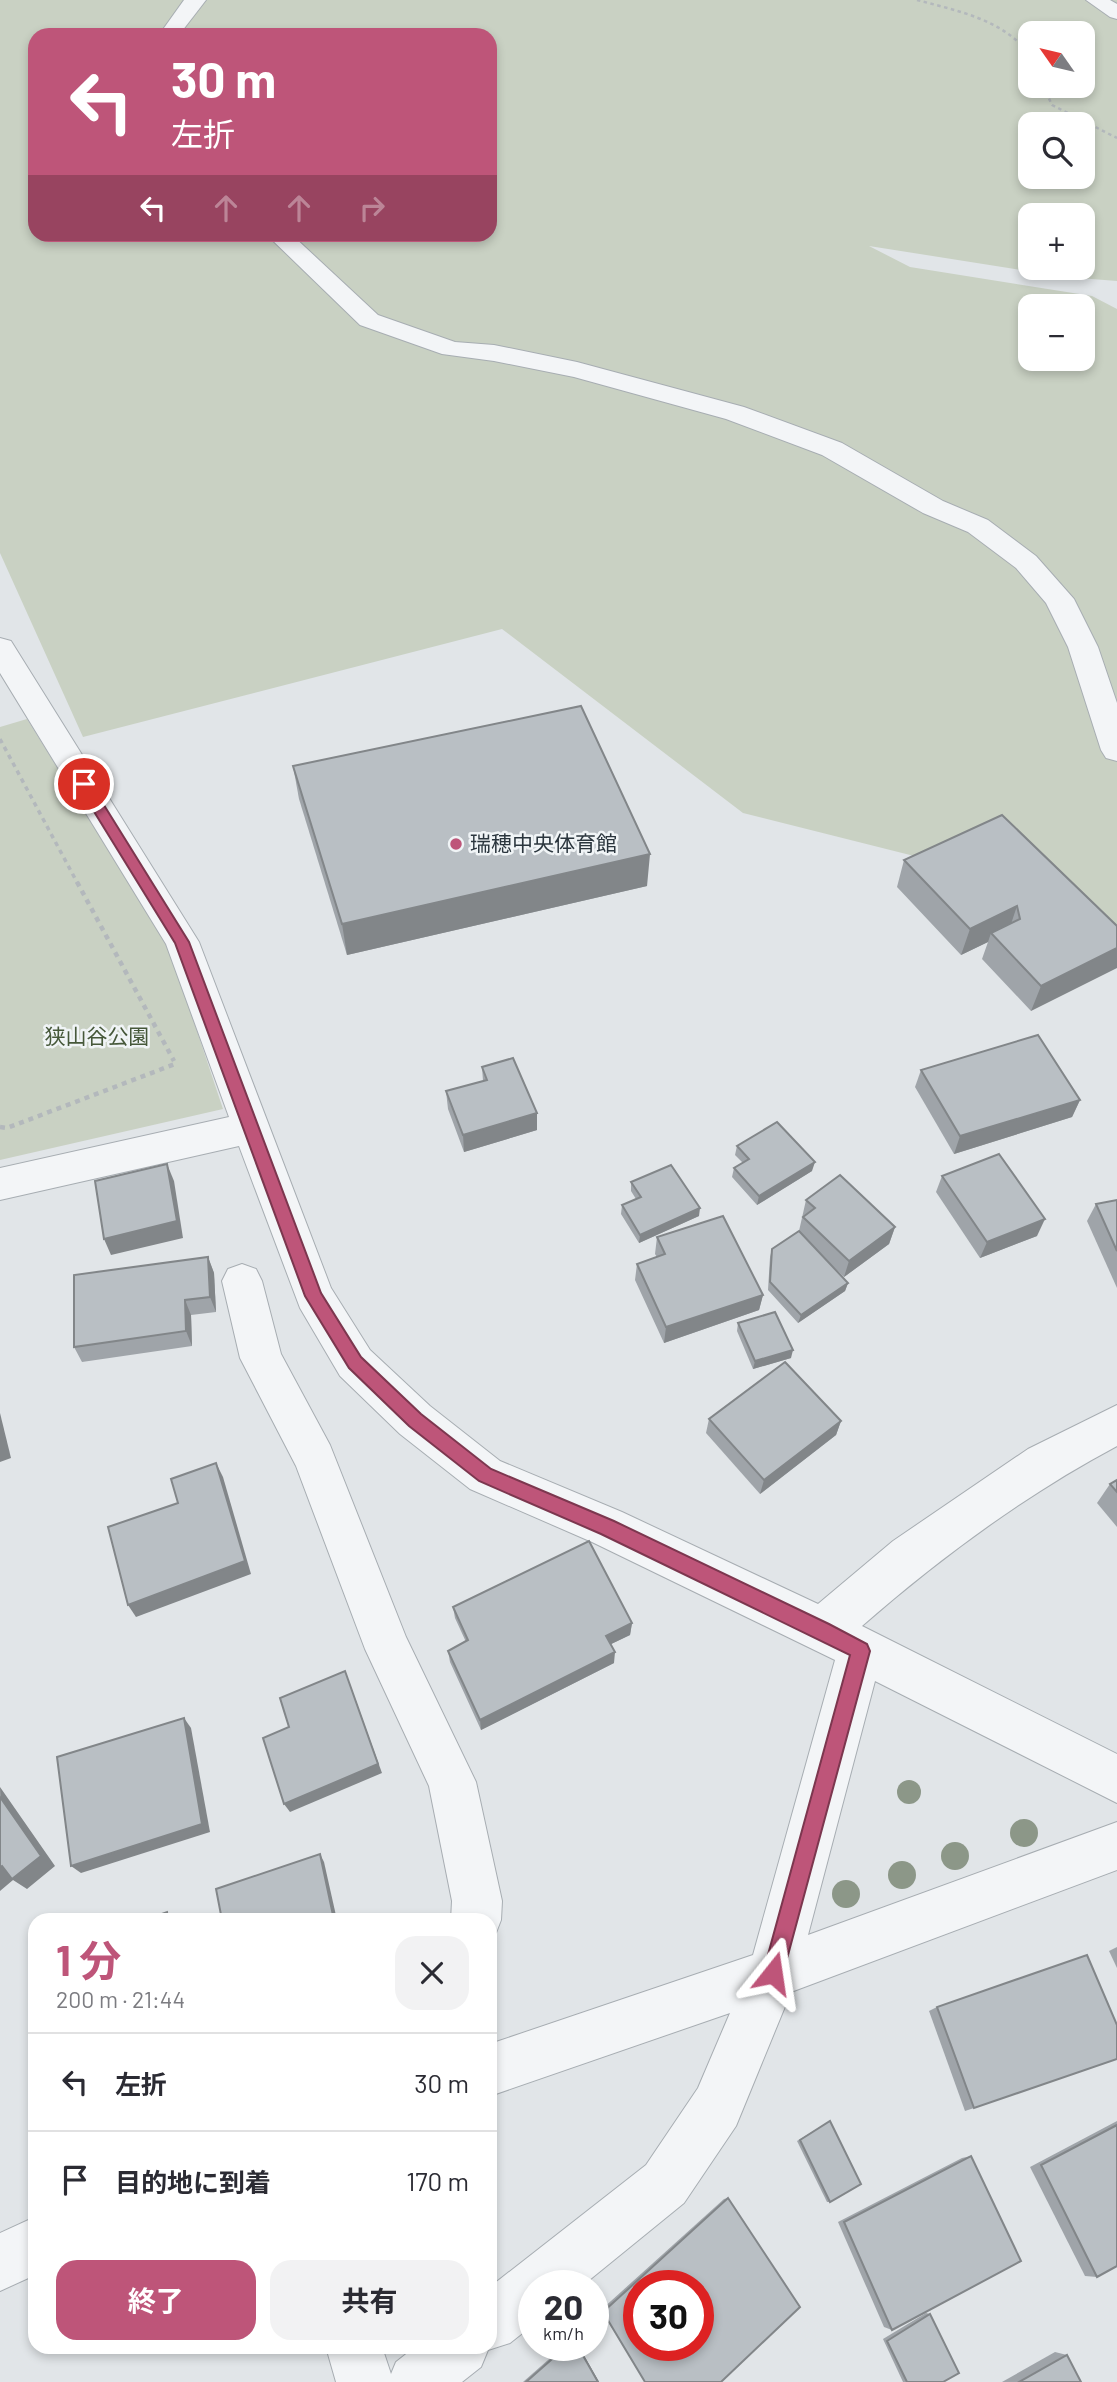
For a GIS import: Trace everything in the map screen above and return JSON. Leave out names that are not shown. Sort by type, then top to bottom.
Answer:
[{"type":"street","points":[[174,28],[186,9],[196,0]]},
{"type":"street","points":[[1096,0],[1117,13]]},
{"type":"street","points":[[286,242],[369,320],[451,348],[494,353],[577,370],[735,414],[832,449],[933,507],[978,526],[1026,562],[1059,599],[1083,647],[1117,750]]},
{"type":"street","points":[[0,648],[182,942],[231,1132],[314,1296],[355,1363],[415,1420],[485,1475],[607,1527],[1117,1779]]},
{"type":"street","points":[[0,1184],[231,1132]]},
{"type":"street","points":[[243,1281],[261,1358],[315,1459],[388,1649],[452,1782],[477,1901],[476,1913]]},
{"type":"street","points":[[557,2270],[665,2184],[717,2107],[773,1973],[841,1641],[920,1548],[1043,1463],[1117,1424]]},
{"type":"street","points":[[497,2068],[773,1973],[1117,1846]]},
{"type":"street","points":[[0,2263],[28,2249]]},
{"type":"street","points":[[497,2318],[518,2301]]},
{"type":"street","points":[[356,2354],[365,2382]]},
{"type":"street","points":[[416,2382],[452,2354]]},
{"type":"path","points":[[917,0],[979,18],[1018,41]]},
{"type":"path","points":[[1049,98],[1052,105],[1117,138]]},
{"type":"path","points":[[0,739],[175,1064],[231,1132]]},
{"type":"path","points":[[0,1127],[7,1128],[175,1064]]},
{"type":"green space","points":[[0,0],[1117,0],[1117,281],[1095,279],[1095,203],[1018,203],[1018,269],[869,246],[910,267],[1079,294],[1018,294],[1018,371],[1095,371],[1095,298],[1117,309],[1117,955],[930,860],[743,813],[502,629],[83,737],[0,553]]},
{"type":"green space","name":"狭山谷公園","points":[[27,719],[169,947],[223,1109],[0,1160],[0,727]]},
{"type":"building","points":[[581,706],[650,854],[342,924],[293,766]]},
{"type":"building","points":[[1002,815],[1117,926],[1117,948],[1041,986],[991,933],[1020,919],[1017,906],[970,929],[904,860]]},
{"type":"building","points":[[1038,1035],[1080,1100],[960,1136],[921,1070]]},
{"type":"building","points":[[513,1058],[537,1113],[463,1135],[446,1091],[487,1080],[482,1067]]},
{"type":"building","points":[[777,1122],[815,1162],[759,1196],[734,1168],[749,1159],[737,1146]]},
{"type":"building","points":[[999,1154],[1045,1219],[987,1242],[942,1176]]},
{"type":"building","points":[[167,1164],[177,1221],[104,1239],[95,1181]]},
{"type":"building","points":[[671,1165],[700,1208],[640,1235],[622,1205],[641,1197],[631,1182]]},
{"type":"building","points":[[840,1175],[895,1227],[849,1261],[803,1217],[815,1208],[806,1200]]},
{"type":"building","points":[[1117,1200],[1117,1251],[1096,1204]]},
{"type":"building","points":[[723,1216],[763,1295],[666,1327],[637,1264],[665,1254],[657,1237]]},
{"type":"building","points":[[799,1231],[848,1283],[801,1315],[770,1282],[772,1249]]},
{"type":"building","points":[[208,1257],[210,1297],[185,1300],[186,1331],[74,1347],[74,1275]]},
{"type":"building","points":[[775,1312],[793,1350],[755,1361],[738,1323]]},
{"type":"building","points":[[785,1362],[841,1421],[764,1480],[709,1419]]},
{"type":"building","points":[[216,1463],[245,1561],[128,1605],[108,1527],[178,1503],[171,1479]]},
{"type":"building","points":[[1117,1480],[1117,1492],[1110,1484]]},
{"type":"building","points":[[589,1541],[632,1623],[606,1636],[615,1652],[480,1720],[448,1651],[468,1640],[453,1607]]},
{"type":"building","points":[[345,1671],[378,1764],[284,1804],[263,1738],[289,1727],[280,1698]]},
{"type":"building","points":[[184,1718],[202,1824],[71,1866],[57,1757]]},
{"type":"building","points":[[0,1797],[41,1856],[12,1879],[2,1866],[0,1867]]},
{"type":"building","points":[[320,1854],[333,1913],[221,1913],[216,1889]]},
{"type":"building","points":[[1087,1955],[1117,2025],[1117,2059],[974,2108],[937,2007]]},
{"type":"building","points":[[830,2121],[861,2184],[830,2202],[800,2140]]},
{"type":"building","points":[[1117,2125],[1117,2266],[1097,2277],[1041,2165]]},
{"type":"building","points":[[971,2156],[1021,2261],[892,2330],[844,2222]]},
{"type":"building","points":[[728,2198],[800,2307],[721,2382],[645,2382],[632,2361],[714,2361],[714,2270],[649,2270]]},
{"type":"building","points":[[623,2294],[623,2345],[609,2322],[609,2307]]},
{"type":"building","points":[[930,2314],[959,2373],[943,2382],[907,2382],[887,2341]]},
{"type":"building","points":[[1067,2355],[1081,2382],[1019,2382]]},
{"type":"building","points":[[550,2361],[586,2361],[598,2382],[526,2382]]},
{"type":"place","name":"瑞穂中央体育館","points":[[456,844]]},
{"type":"route","points":[[84,784],[182,942],[314,1296],[355,1363],[415,1420],[485,1475],[607,1527],[822,1630],[860,1651],[773,1973]]}]
